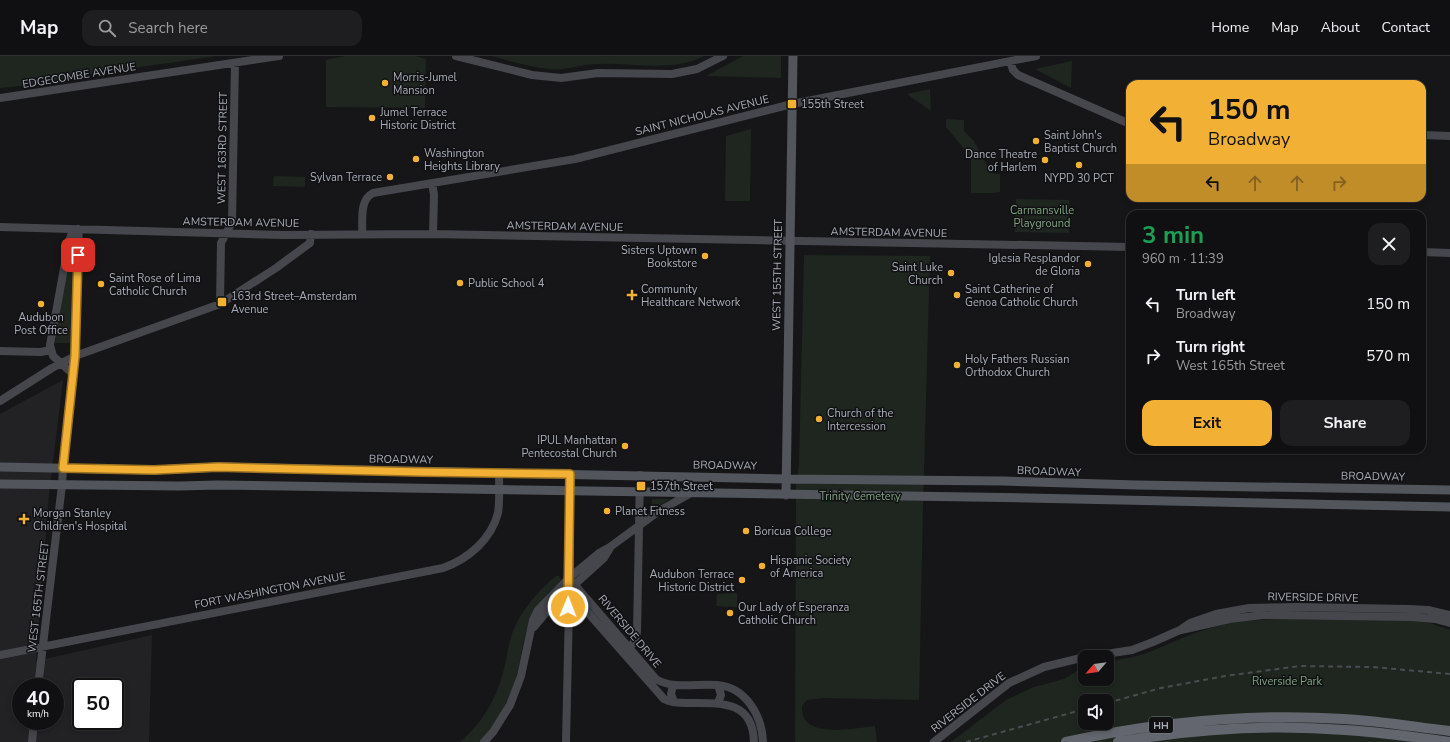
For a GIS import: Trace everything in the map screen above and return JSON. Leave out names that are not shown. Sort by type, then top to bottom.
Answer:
[{"type":"highway","name":"HH","points":[[1066,742],[1149,726],[1213,719],[1300,717],[1370,721],[1450,731]]},
{"type":"highway","name":"HH","points":[[1118,742],[1152,736],[1202,731],[1260,728],[1326,729],[1369,732],[1450,742]]},
{"type":"highway","points":[[1139,742],[1152,736]]},
{"type":"main road","name":"EDGECOMBE AVENUE","points":[[0,98],[279,56]]},
{"type":"main road","points":[[456,56],[532,75],[561,78],[598,73],[672,74],[697,69],[724,56]]},
{"type":"main road","name":"WEST 155TH STREET","points":[[786,495],[789,242],[794,56]]},
{"type":"main road","name":"SAINT NICHOLAS AVENUE","points":[[362,234],[364,201],[373,193],[575,159],[792,104],[1036,56]]},
{"type":"main road","points":[[1010,61],[1013,70],[1018,74],[1126,122]]},
{"type":"main road","name":"WEST 163RD STREET","points":[[220,304],[221,243],[232,222],[235,63]]},
{"type":"main road","points":[[1426,135],[1450,136]]},
{"type":"main road","points":[[432,184],[434,194],[433,234]]},
{"type":"main road","name":"AMSTERDAM AVENUE","points":[[0,227],[78,228],[152,232],[433,234],[789,242],[1126,247]]},
{"type":"main road","points":[[73,374],[53,356],[50,350],[50,345],[69,241],[72,233],[78,228]]},
{"type":"main road","name":"WEST 165TH STREET","points":[[39,678],[62,485],[75,356],[79,241],[78,228]]},
{"type":"main road","points":[[0,401],[75,356],[220,304],[291,258],[310,243],[311,234]]},
{"type":"main road","points":[[1426,252],[1450,253]]},
{"type":"main road","points":[[0,351],[41,352],[50,350]]},
{"type":"main road","name":"BROADWAY","points":[[0,467],[154,470],[218,467],[786,479],[1002,481],[1130,485],[1450,490]]},
{"type":"main road","name":"FORT WASHINGTON AVENUE","points":[[0,655],[447,566],[470,554],[485,539],[498,513],[499,473]]},
{"type":"main road","points":[[566,742],[568,590],[572,580],[569,491],[570,474]]},
{"type":"main road","points":[[626,650],[634,641],[637,632],[640,475]]},
{"type":"main road","points":[[0,484],[218,485],[1450,507]]},
{"type":"main road","points":[[484,742],[493,732],[510,705],[521,676],[533,620],[538,610],[572,580],[599,553],[610,547],[659,511],[691,493]]},
{"type":"main road","name":"RIVERSIDE DRIVE","points":[[572,580],[664,700],[674,702],[718,703],[734,706],[742,711],[748,719],[752,728],[754,742]]},
{"type":"main road","points":[[530,632],[554,603],[568,590]]},
{"type":"main road","name":"RIVERSIDE DRIVE","points":[[568,590],[656,679],[674,685],[718,685],[728,687],[738,693],[751,704],[760,722],[763,742]]},
{"type":"main road","name":"RIVERSIDE DRIVE","points":[[1180,630],[1190,622],[1211,616],[1261,607],[1422,609],[1450,616]]},
{"type":"main road","name":"RIVERSIDE DRIVE","points":[[1114,653],[1132,650],[1180,630],[1230,619],[1263,615],[1422,617],[1450,623]]},
{"type":"main road","name":"RIVERSIDE DRIVE","points":[[934,742],[1009,683],[1044,668],[1078,659]]},
{"type":"main road","points":[[674,685],[671,694],[674,702]]},
{"type":"main road","points":[[718,685],[721,695],[718,703]]},
{"type":"main road","points":[[32,741],[33,730]]},
{"type":"shaded area","points":[[63,380],[49,494],[36,661],[152,635],[149,742],[0,742],[0,414]]},
{"type":"green space","points":[[0,56],[217,56],[78,76],[30,85],[0,88]]},
{"type":"green space","points":[[345,56],[416,56],[426,59],[425,108],[326,107],[326,60]]},
{"type":"green space","points":[[492,56],[704,56],[679,64],[652,66],[598,64],[555,69],[527,65]]},
{"type":"green space","points":[[743,56],[781,56],[781,78],[706,76]]},
{"type":"green space","points":[[1072,61],[1071,88],[1035,69]]},
{"type":"green space","points":[[930,89],[931,111],[907,94]]},
{"type":"green space","points":[[946,119],[964,120],[964,131],[974,141],[991,173],[1000,174],[1000,192],[971,193],[971,157],[946,127]]},
{"type":"green space","points":[[751,129],[750,201],[725,201],[726,136]]},
{"type":"green space","points":[[274,176],[305,177],[305,187],[273,186]]},
{"type":"green space","name":"Carmansville Playground","points":[[1016,199],[1069,200],[1069,233],[1015,232]]},
{"type":"green space","name":"Trinity Cemetery","points":[[804,255],[930,256],[919,700],[823,698],[807,700],[802,706],[805,720],[814,727],[840,730],[875,726],[877,742],[795,742],[796,484],[799,464]]},
{"type":"green space","points":[[72,257],[74,259],[71,343],[55,343],[68,261]]},
{"type":"green space","points":[[652,499],[670,499],[651,511]]},
{"type":"green space","points":[[556,576],[559,576],[561,580],[540,605],[528,628],[512,690],[498,718],[479,742],[460,742],[475,727],[492,702],[503,673],[513,631],[521,615],[537,594]]},
{"type":"green space","points":[[737,593],[737,607],[716,606],[717,594]]},
{"type":"green space","name":"Riverside Park","points":[[1421,620],[1450,630],[1450,742],[951,742],[1006,700],[1034,687],[1064,679],[1078,670],[1078,686],[1114,686],[1114,661],[1146,653],[1210,628],[1245,621]]},
{"type":"railway","points":[[1114,701],[1161,688],[1225,676],[1300,666],[1373,667],[1450,674]]},
{"type":"railway","points":[[966,742],[1078,711]]},
{"type":"place","name":"Morris-Jumel Mansion","points":[[385,83]]},
{"type":"place","name":"155th Street","points":[[792,104]]},
{"type":"place","name":"Jumel Terrace Historic District","points":[[372,118]]},
{"type":"place","name":"Saint John's Baptist Church","points":[[1036,141]]},
{"type":"place","name":"Washington Heights Library","points":[[416,159]]},
{"type":"place","name":"Dance Theatre of Harlem","points":[[1045,160]]},
{"type":"place","name":"NYPD 30 PCT","points":[[1079,165]]},
{"type":"place","name":"Sylvan Terrace","points":[[390,177]]},
{"type":"place","name":"Sisters Uptown Bookstore","points":[[705,256]]},
{"type":"place","name":"Iglesia Resplandor de Gloria","points":[[1088,264]]},
{"type":"place","name":"Saint Luke Church","points":[[951,273]]},
{"type":"place","name":"Public School 4","points":[[460,283]]},
{"type":"place","name":"Saint Rose of Lima Catholic Church","points":[[101,284]]},
{"type":"place","name":"Community Healthcare Network","points":[[632,295]]},
{"type":"place","name":"Saint Catherine of Genoa Catholic Church","points":[[957,295]]},
{"type":"place","name":"163rd Street–Amsterdam Avenue","points":[[222,302]]},
{"type":"place","name":"Audubon Post Office","points":[[41,304]]},
{"type":"place","name":"Holy Fathers Russian Orthodox Church","points":[[957,365]]},
{"type":"place","name":"Church of the Intercession","points":[[819,419]]},
{"type":"place","name":"IPUL Manhattan Pentecostal Church","points":[[625,446]]},
{"type":"place","name":"157th Street","points":[[641,486]]},
{"type":"place","name":"Planet Fitness","points":[[607,511]]},
{"type":"place","name":"Morgan Stanley Children's Hospital","points":[[24,519]]},
{"type":"place","name":"Boricua College","points":[[746,531]]},
{"type":"place","name":"Hispanic Society of America","points":[[762,566]]},
{"type":"place","name":"Audubon Terrace Historic District","points":[[742,580]]},
{"type":"place","name":"Our Lady of Esperanza Catholic Church","points":[[730,613]]},
{"type":"route","points":[[78,255],[76,344],[63,468],[154,470],[224,467],[570,474],[570,560],[568,607]]}]
